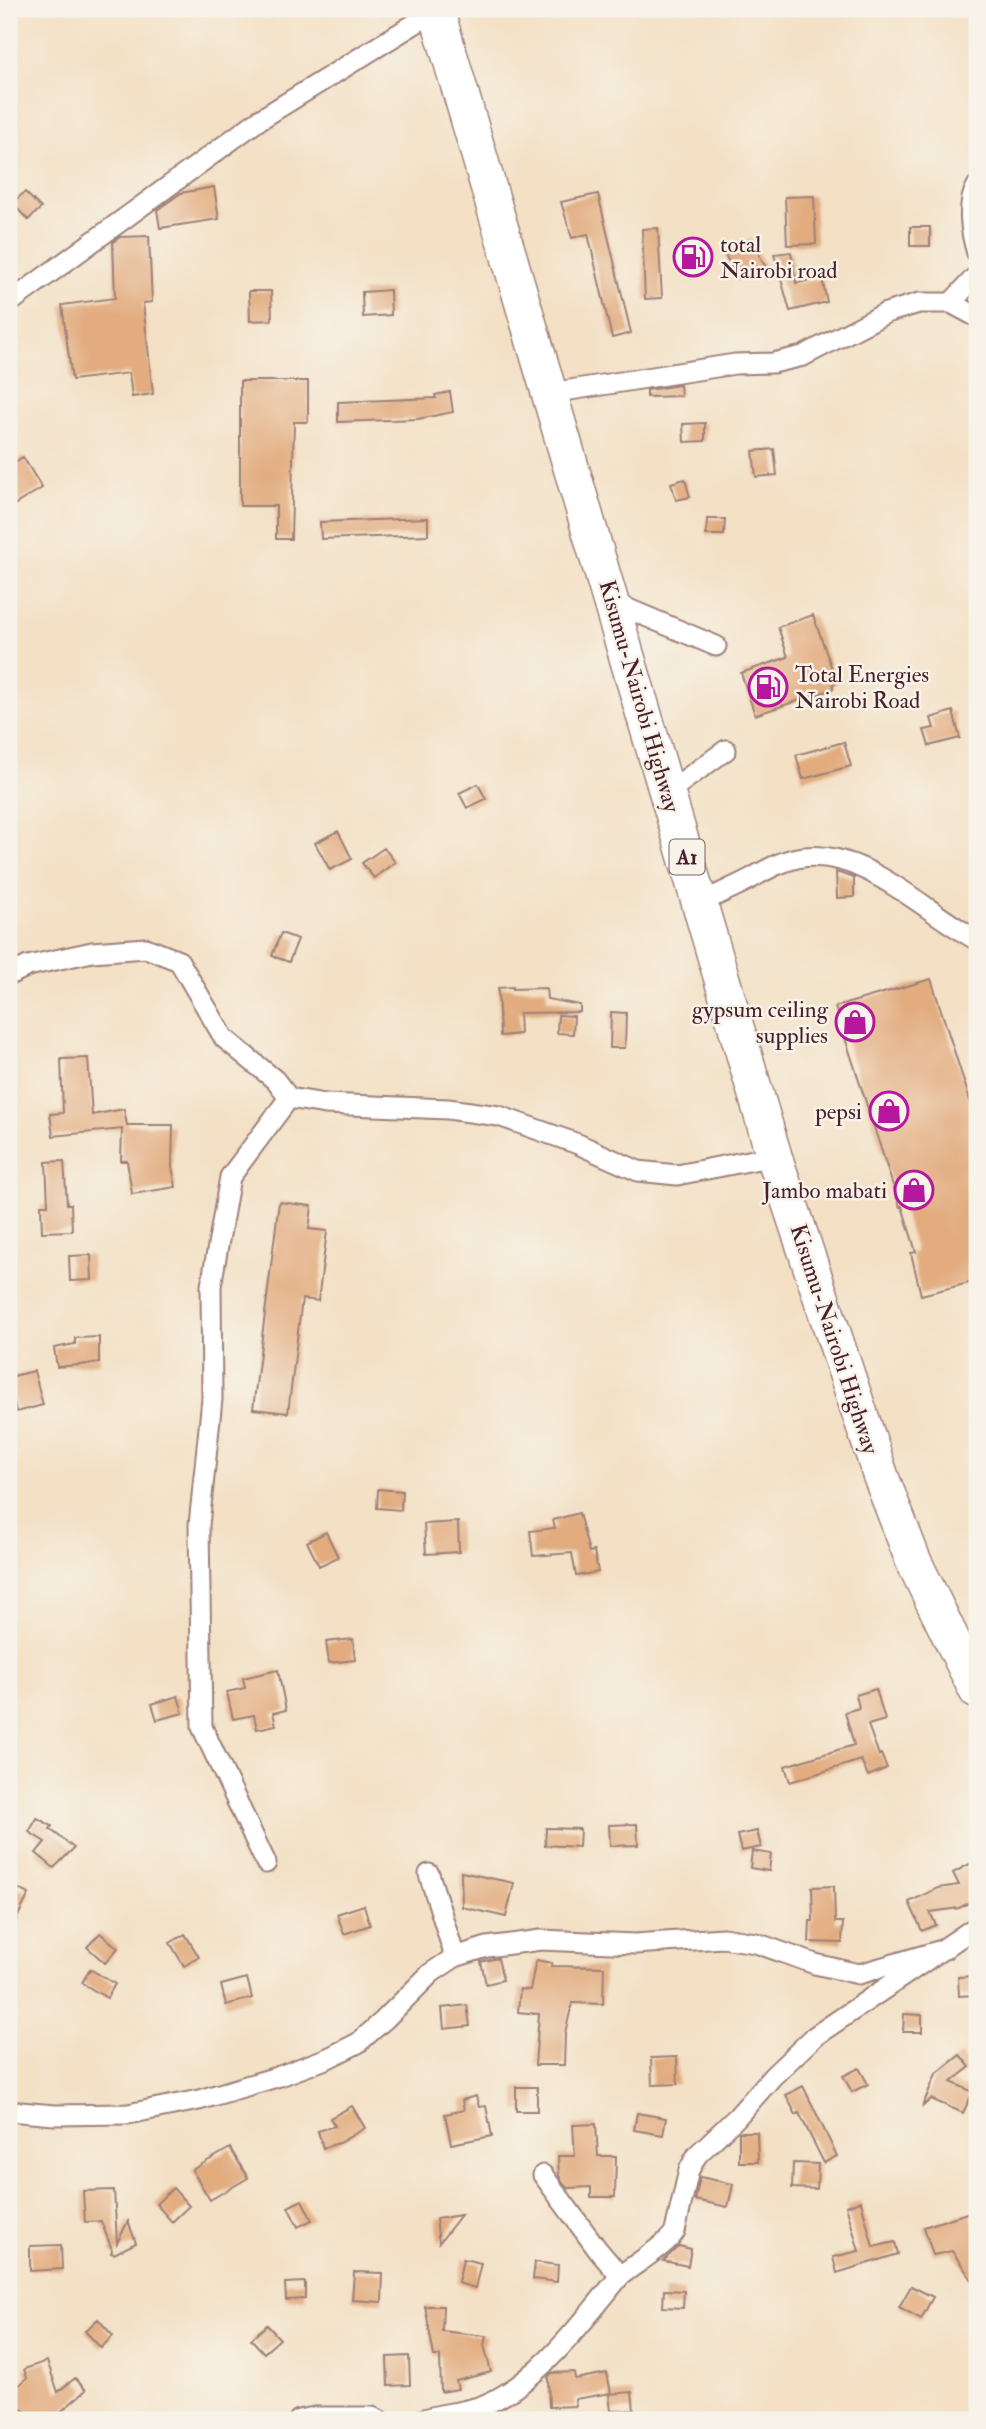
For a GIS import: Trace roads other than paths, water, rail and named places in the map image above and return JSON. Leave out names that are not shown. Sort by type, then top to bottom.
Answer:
[{"type":"highway","name":"Kisumu-Nairobi Highway","points":[[437,9],[774,1156],[886,1489],[913,1560],[977,1691]]},
{"type":"street","points":[[9,303],[258,120],[437,9]]},
{"type":"street","points":[[977,186],[971,195],[972,230],[977,253]]},
{"type":"street","points":[[951,303],[977,275]]},
{"type":"street","points":[[551,393],[735,365],[773,363],[803,356],[886,313],[919,303],[951,303],[977,317]]},
{"type":"street","points":[[612,602],[716,646]]},
{"type":"street","points":[[668,792],[726,750]]},
{"type":"street","points":[[700,903],[776,865],[797,858],[822,856],[840,859],[876,875],[977,940]]},
{"type":"street","points":[[9,975],[28,966],[92,952],[146,948],[179,961],[224,1038],[275,1080],[289,1098],[325,1104],[499,1115],[578,1144],[638,1171],[677,1175],[774,1156]]},
{"type":"street","points":[[266,1863],[202,1727],[199,1525],[212,1399],[211,1286],[230,1177],[289,1098]]},
{"type":"street","points":[[429,1874],[455,1957]]},
{"type":"street","points":[[421,2420],[483,2406],[531,2375],[620,2276],[644,2256],[671,2240],[689,2171],[697,2155],[737,2117],[774,2076],[815,2036],[977,1926]]},
{"type":"street","points":[[9,2111],[54,2115],[128,2114],[199,2101],[280,2076],[358,2043],[431,1973],[455,1957],[487,1947],[541,1940],[635,1944],[723,1938],[757,1943],[815,1964],[859,1974],[944,1949]]},
{"type":"street","points":[[543,2175],[597,2250],[620,2276]]},
{"type":"street","points":[[299,2420],[314,2417],[372,2417],[379,2420]]},
{"type":"place","name":"total Nairobi road","points":[[693,257]]},
{"type":"place","name":"Total Energies Nairobi Road","points":[[768,687]]},
{"type":"place","name":"gypsum ceiling supplies","points":[[855,1022]]},
{"type":"place","name":"pepsi","points":[[889,1111]]},
{"type":"place","name":"Jambo mabati","points":[[914,1190]]}]
